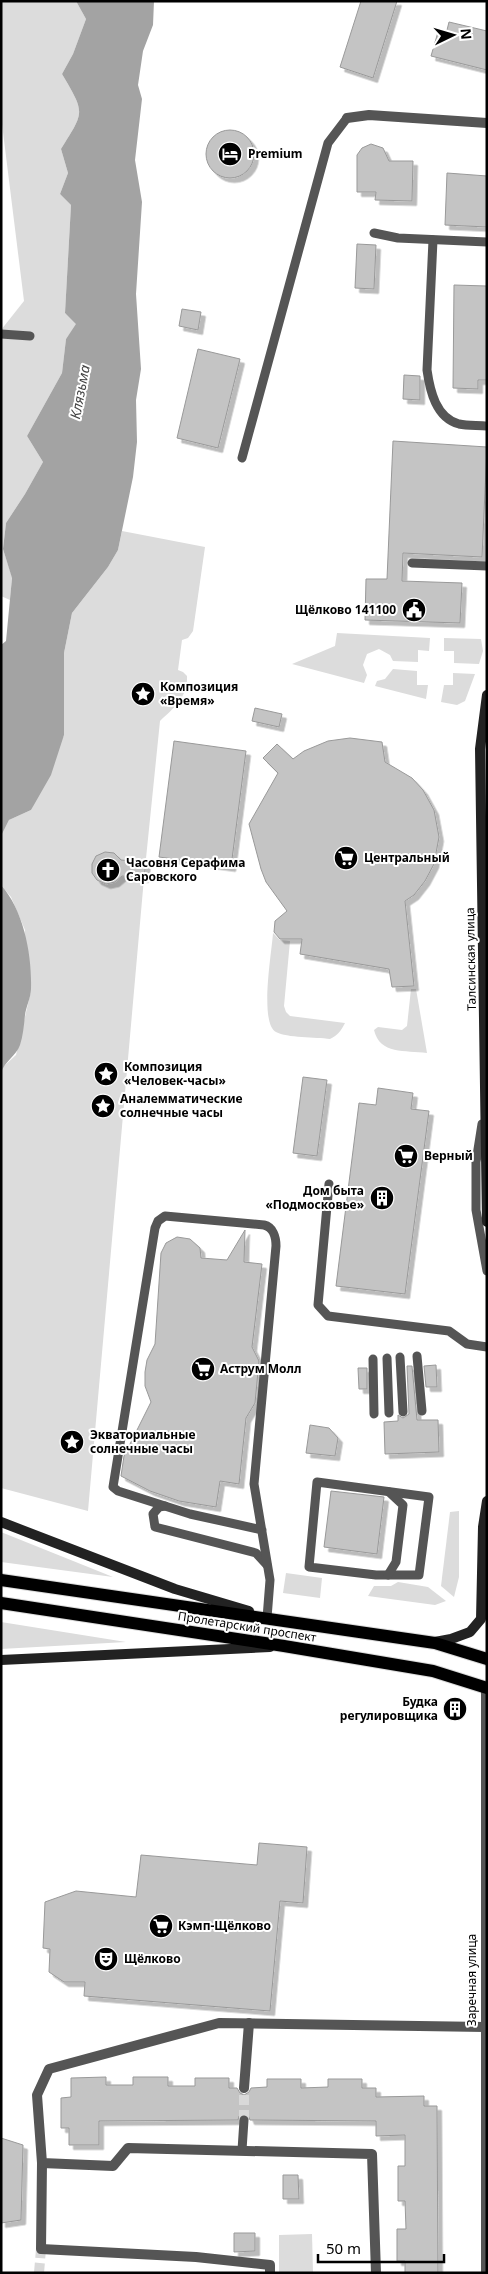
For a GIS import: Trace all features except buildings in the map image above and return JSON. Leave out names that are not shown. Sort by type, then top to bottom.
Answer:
[{"type":"main road","name":"Талсинская улица","points":[[487,695],[480,749],[487,1222]]},
{"type":"main road","points":[[435,1642],[451,1639],[470,1632],[481,1619],[483,1527],[487,1501]]},
{"type":"main road","points":[[1,1522],[175,1589],[267,1617]]},
{"type":"main road","name":"Пролетарский проспект","points":[[1,1580],[435,1642],[487,1659]]},
{"type":"main road","name":"Пролетарский проспект","points":[[1,1604],[284,1646],[433,1671],[487,1687]]},
{"type":"main road","points":[[1,1660],[237,1650],[284,1646]]},
{"type":"street","points":[[347,118],[369,115],[487,123]]},
{"type":"street","name":"Заречная улица","points":[[486,2273],[487,1687]]},
{"type":"street","points":[[270,2273],[270,2265],[196,2257],[41,2249],[42,2163],[37,2095],[49,2069],[219,2023],[485,2027]]},
{"type":"street","points":[[244,2088],[248,2023]]},
{"type":"street","points":[[42,2163],[113,2166],[128,2148],[372,2154],[376,2273]]},
{"type":"lane","points":[[242,458],[328,143],[347,118]]},
{"type":"lane","points":[[374,233],[398,238],[487,242]]},
{"type":"lane","points":[[432,240],[427,370],[430,392],[439,409],[458,424],[487,426]]},
{"type":"lane","points":[[1,334],[30,336]]},
{"type":"lane","points":[[412,563],[487,566]]},
{"type":"lane","points":[[486,1104],[476,1162],[476,1210],[487,1271]]},
{"type":"lane","points":[[329,1184],[318,1305],[328,1316],[449,1331],[467,1344],[487,1347]]},
{"type":"lane","points":[[262,1530],[190,1514],[118,1491],[112,1487],[154,1228],[162,1218],[171,1216],[264,1225],[273,1232],[276,1246],[254,1484],[262,1530],[267,1565],[270,1580],[267,1617]]},
{"type":"lane","points":[[417,1356],[422,1411]]},
{"type":"lane","points":[[400,1357],[403,1412]]},
{"type":"lane","points":[[387,1358],[389,1413]]},
{"type":"lane","points":[[373,1359],[374,1414]]},
{"type":"lane","points":[[318,1482],[389,1492],[429,1496],[419,1575],[388,1575],[309,1567],[318,1482]]},
{"type":"lane","points":[[388,1575],[396,1562],[403,1505],[389,1492]]},
{"type":"lane","points":[[165,1506],[158,1507],[153,1514],[155,1526],[256,1553],[267,1565]]},
{"type":"lane","points":[[242,2150],[244,2120]]},
{"type":"shaded area","points":[[1,1],[76,1],[86,19],[73,54],[62,74],[75,97],[79,112],[75,127],[61,149],[68,173],[60,194],[71,205],[65,313],[77,324],[66,339],[62,373],[27,436],[43,462],[6,523],[3,549],[12,577],[10,600],[1,596],[1,330],[24,301],[1,116]]},
{"type":"shaded area","points":[[122,531],[205,547],[193,631],[188,638],[182,640],[178,670],[187,676],[187,683],[179,702],[160,721],[144,878],[88,1511],[1,1488],[1,1073],[2,1068],[16,1055],[31,991],[24,937],[25,930],[11,897],[1,885],[1,836],[9,820],[31,810],[64,735],[64,653],[72,613],[108,567],[118,550]],"holes":[[[114,853],[123,868],[121,875],[118,880],[112,883],[98,880],[92,873]]]},
{"type":"shaded area","points":[[337,633],[430,638],[429,651],[418,650],[418,662],[393,661],[390,655],[379,649],[367,654],[363,665],[367,675],[364,683],[292,664],[335,646]]},
{"type":"shaded area","points":[[444,638],[481,639],[483,651],[479,664],[454,663],[454,651],[444,651]]},
{"type":"shaded area","points":[[393,669],[417,671],[417,685],[428,685],[426,699],[375,686],[377,681],[385,679]]},
{"type":"shaded area","points":[[453,673],[475,674],[465,701],[457,705],[441,702],[444,685],[453,685]]},
{"type":"shaded area","points":[[273,933],[280,940],[290,941],[284,1006],[286,1012],[290,1016],[345,1023],[339,1032],[330,1039],[281,1034],[276,1032],[271,1026],[267,1001]]},
{"type":"shaded area","points":[[411,989],[416,989],[427,1053],[394,1050],[382,1044],[374,1030],[378,1027],[402,1030],[407,1026]]},
{"type":"shaded area","points":[[459,1511],[459,1577],[454,1597],[441,1586],[450,1512]]},
{"type":"shaded area","points":[[1,1532],[113,1577],[1,1562]]},
{"type":"shaded area","points":[[286,1573],[322,1578],[320,1598],[283,1593]]},
{"type":"shaded area","points":[[398,1582],[428,1587],[446,1601],[435,1605],[368,1596],[374,1586],[391,1586]]},
{"type":"shaded area","points":[[1,1622],[126,1642],[1,1649]]},
{"type":"shaded area","points":[[312,2234],[313,2273],[279,2273],[279,2235]]},
{"type":"water","name":"Клязьма","points":[[76,1],[154,1],[153,25],[143,51],[138,85],[142,99],[135,160],[142,202],[136,294],[141,369],[136,400],[137,442],[133,477],[118,550],[108,567],[72,613],[64,653],[64,735],[51,775],[31,810],[9,820],[1,836],[1,645],[6,641],[12,578],[3,549],[6,523],[43,462],[27,436],[62,373],[66,339],[76,324],[65,313],[71,205],[60,194],[68,173],[61,149],[75,127],[79,112],[75,97],[62,74],[73,54],[86,19]]},
{"type":"water","points":[[1,885],[16,907],[21,920],[28,948],[31,989],[20,1045],[1,1073]]},
{"type":"tunnel","points":[[244,2088],[244,2120]]},
{"type":"tunnel","points":[[39,2273],[41,2249]]},
{"type":"place","name":"Premium","points":[[230,154]]},
{"type":"place","name":"Щёлково 141100","points":[[414,610]]},
{"type":"place","name":"Композиция «Время»","points":[[143,694]]},
{"type":"place","name":"Центральный","points":[[346,858]]},
{"type":"place","name":"Часовня Серафима Саровского","points":[[108,870]]},
{"type":"place","name":"Композиция «Человек-часы»","points":[[106,1074]]},
{"type":"place","name":"Аналемматические солнечные часы","points":[[103,1106]]},
{"type":"place","name":"Верный","points":[[406,1156]]},
{"type":"place","name":"Дом быта «Подмосковье»","points":[[382,1198]]},
{"type":"place","name":"Аструм Молл","points":[[203,1369]]},
{"type":"place","name":"Экваториальные солнечные часы","points":[[72,1442]]},
{"type":"place","name":"Будка регулировщика","points":[[455,1709]]},
{"type":"place","name":"Кэмп-Щёлково","points":[[161,1926]]},
{"type":"place","name":"Щёлково","points":[[106,1959]]}]
